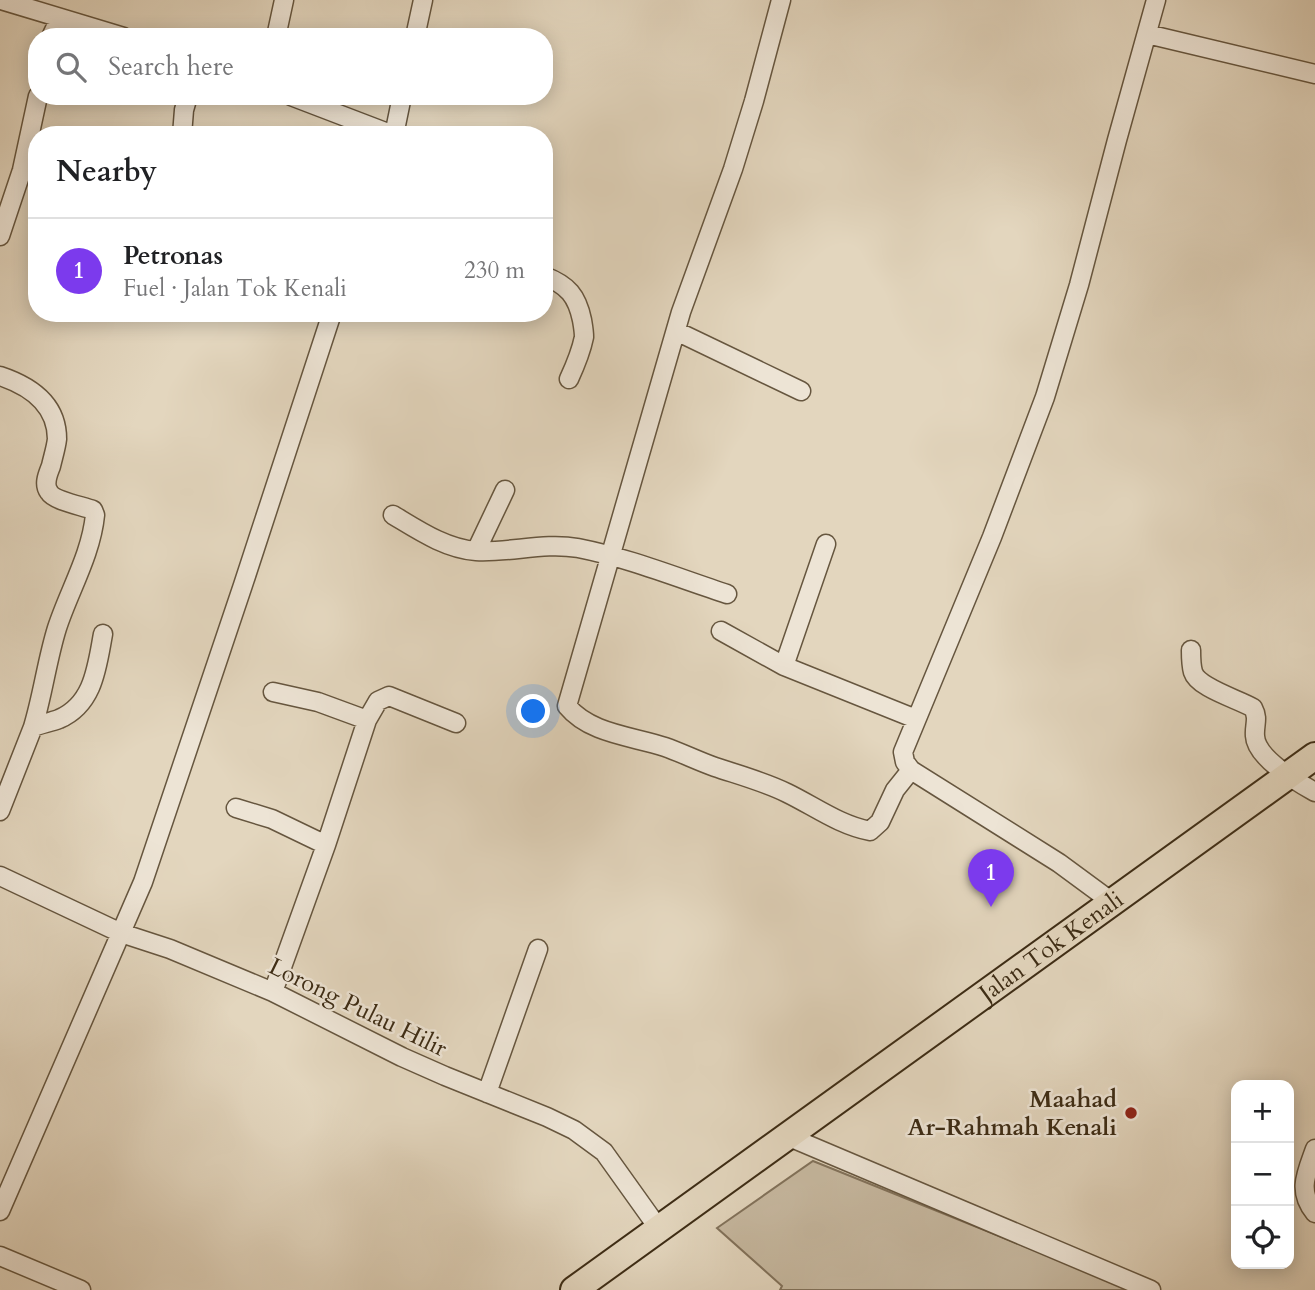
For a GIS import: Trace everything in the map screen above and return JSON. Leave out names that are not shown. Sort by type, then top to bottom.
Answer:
[{"type":"main road","name":"Jalan Tok Kenali","points":[[574,1290],[1315,756]]},
{"type":"street","points":[[1,0],[94,28]]},
{"type":"street","points":[[278,28],[284,0]]},
{"type":"street","points":[[417,28],[423,0]]},
{"type":"street","points":[[780,0],[754,101],[676,331],[567,706],[575,716],[609,733],[665,747],[784,791],[840,822],[870,831],[880,822],[895,790],[911,770]]},
{"type":"street","points":[[1112,902],[1059,863],[911,770],[905,762],[903,752],[992,537],[1045,397],[1079,285],[1156,0]]},
{"type":"street","points":[[55,28],[60,18]]},
{"type":"street","points":[[1147,34],[1315,74]]},
{"type":"street","points":[[32,126],[36,105]]},
{"type":"street","points":[[183,126],[185,105]]},
{"type":"street","points":[[315,105],[369,126]]},
{"type":"street","points":[[395,126],[400,105]]},
{"type":"street","points":[[0,236],[22,170],[28,142]]},
{"type":"street","points":[[553,280],[574,295],[584,334],[579,359],[569,379]]},
{"type":"street","points":[[0,1211],[143,882],[329,322]]},
{"type":"street","points":[[676,331],[801,391]]},
{"type":"street","points":[[0,376],[23,384],[40,397],[55,424],[57,441],[46,480],[49,493],[93,510],[95,515],[83,562],[58,626],[33,727],[0,811]]},
{"type":"street","points":[[476,551],[505,490]]},
{"type":"street","points":[[393,515],[455,547],[476,551],[562,546],[611,556],[727,594]]},
{"type":"street","points":[[784,666],[826,544]]},
{"type":"street","points":[[721,631],[784,666],[916,719]]},
{"type":"street","points":[[33,727],[60,719],[74,711],[86,698],[94,678],[103,634]]},
{"type":"street","points":[[1191,650],[1192,670],[1196,678],[1206,686],[1254,708],[1257,716],[1255,737],[1258,748],[1287,776],[1315,792]]},
{"type":"street","points":[[273,692],[318,702],[367,720]]},
{"type":"street","points":[[273,992],[367,720],[377,701],[389,696],[456,723]]},
{"type":"street","points":[[236,808],[272,819],[326,845]]},
{"type":"street","name":"Lorong Pulau Hilir","points":[[0,876],[121,933],[170,949],[273,992],[402,1057],[575,1130],[604,1153],[659,1229]]},
{"type":"street","points":[[487,1093],[538,949]]},
{"type":"street","points":[[787,1136],[1151,1290]]},
{"type":"street","points":[[1315,1149],[1305,1176],[1304,1195],[1315,1213]]},
{"type":"street","points":[[1,1258],[81,1290]]},
{"type":"shaded area","points":[[813,1161],[1133,1290],[780,1290],[782,1286],[717,1228]]},
{"type":"place","name":"Petronas","points":[[991,907]]},
{"type":"place","name":"Maahad Ar-Rahmah Kenali","points":[[1131,1113]]}]
